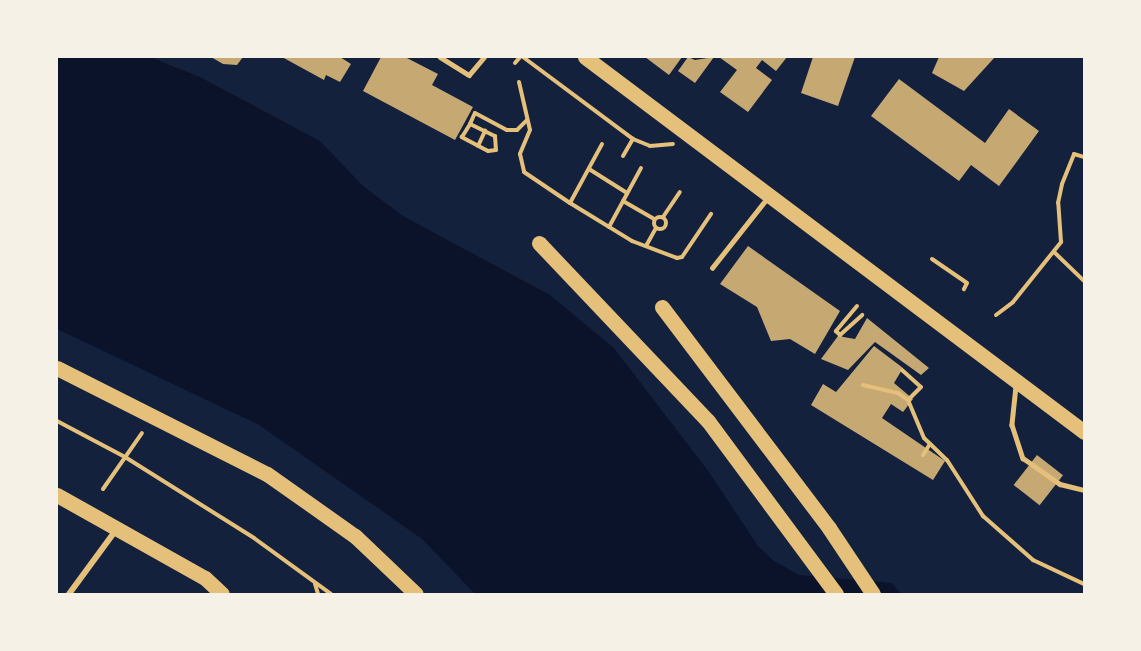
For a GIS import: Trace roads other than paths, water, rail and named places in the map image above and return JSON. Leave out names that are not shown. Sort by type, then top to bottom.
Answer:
[{"type":"main road","points":[[585,57],[1084,432]]},
{"type":"main road","points":[[539,243],[708,421],[795,534],[836,594]]},
{"type":"main road","points":[[663,307],[829,528],[873,594]]},
{"type":"main road","points":[[57,368],[267,474],[355,536],[416,594]]},
{"type":"main road","points":[[57,495],[118,527],[205,578],[222,594]]},
{"type":"street","points":[[69,594],[118,527]]},
{"type":"lane","points":[[440,57],[469,75],[484,57]]},
{"type":"lane","points":[[712,268],[770,196]]},
{"type":"lane","points":[[1016,381],[1012,425],[1023,458],[1060,484],[1084,490]]},
{"type":"water","points":[[57,57],[150,57],[200,77],[320,141],[363,186],[403,216],[550,295],[614,348],[709,472],[758,546],[774,561],[799,575],[892,583],[901,594],[475,594],[422,539],[259,425],[57,329]]}]
